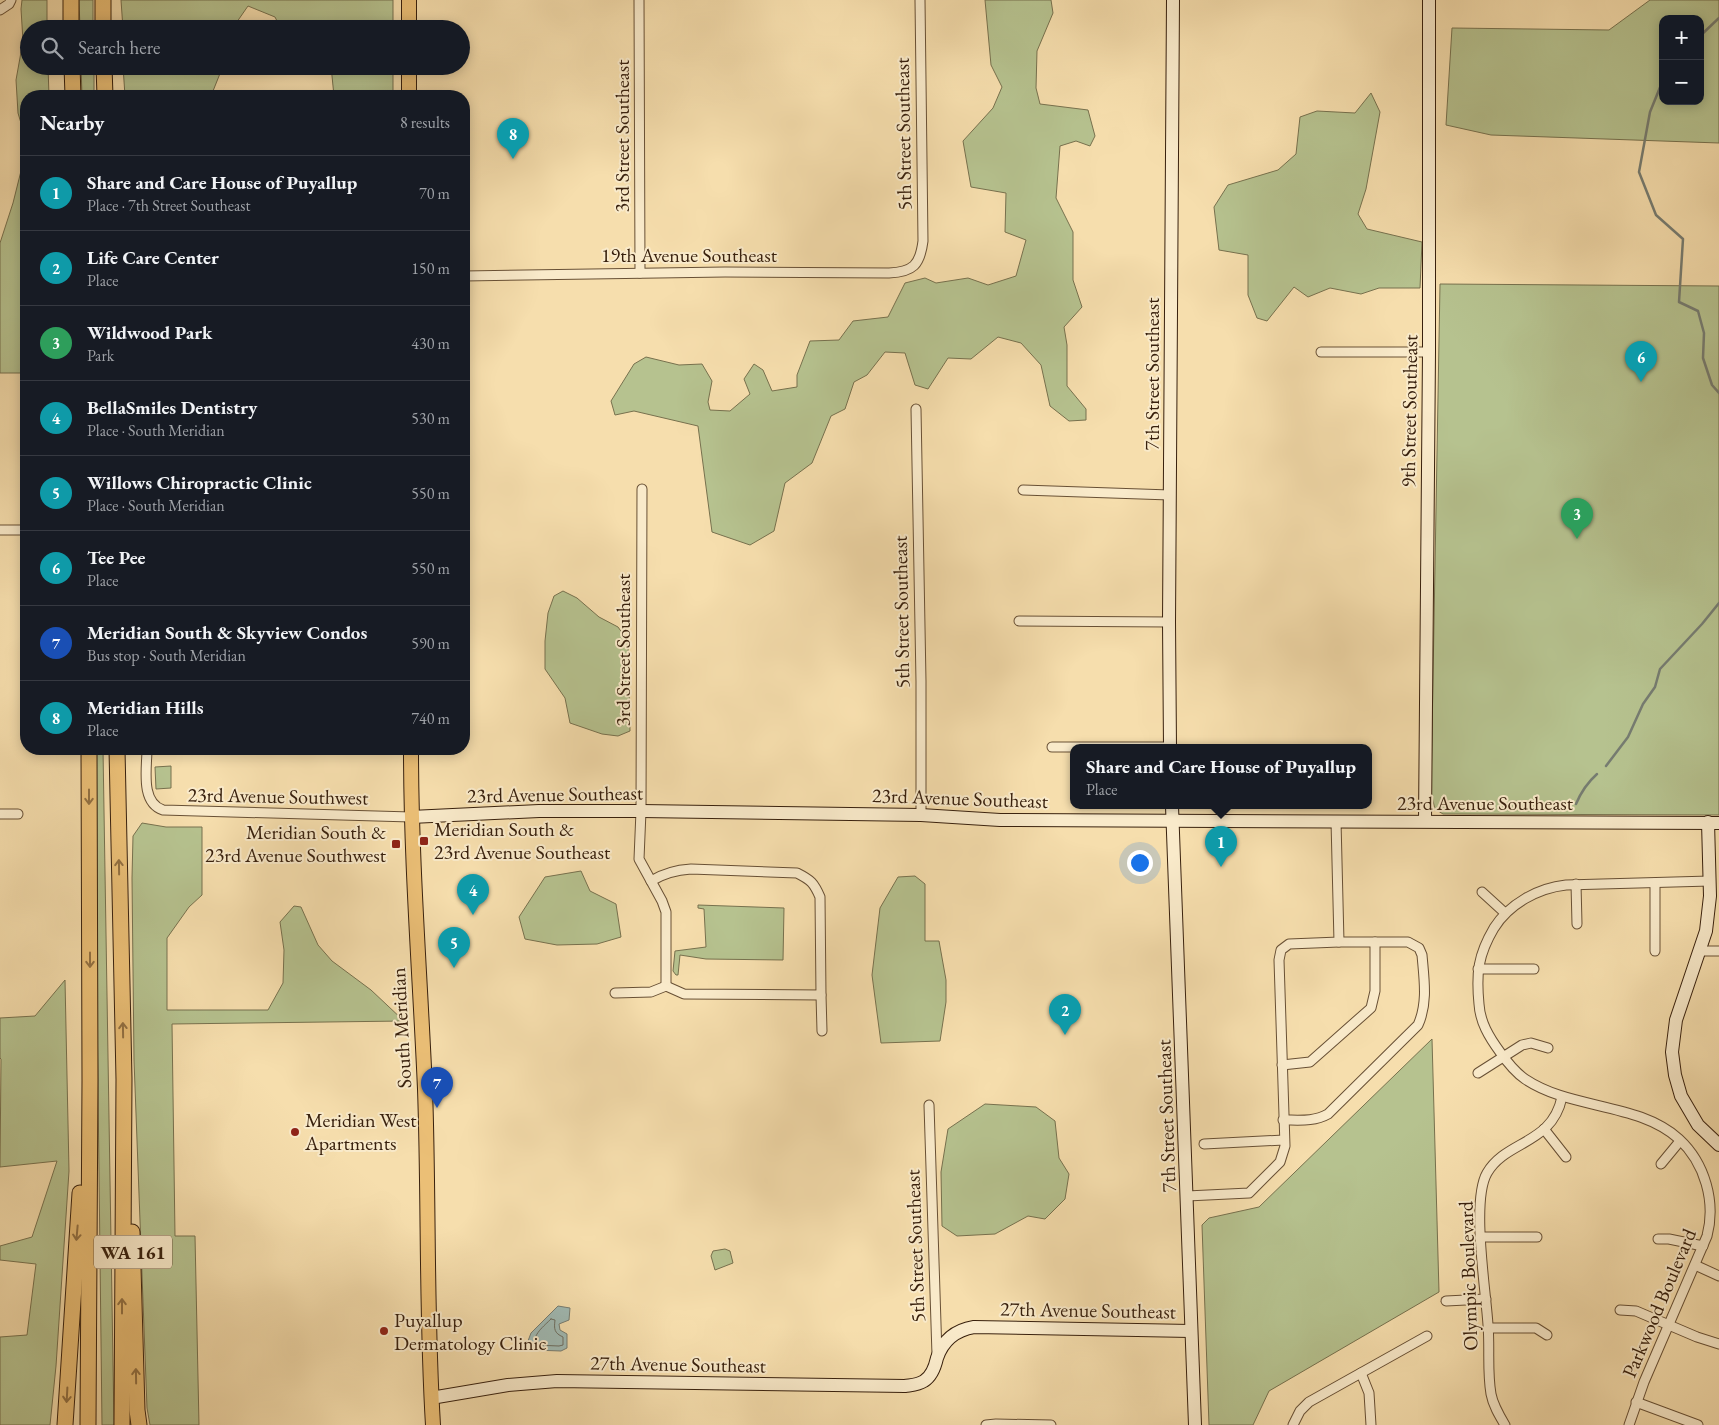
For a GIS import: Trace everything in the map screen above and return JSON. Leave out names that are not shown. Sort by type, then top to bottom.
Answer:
[{"type":"highway","points":[[70,0],[71,20]]},
{"type":"highway","points":[[103,0],[103,20]]},
{"type":"highway","points":[[72,75],[73,90]]},
{"type":"highway","points":[[104,75],[105,90]]},
{"type":"highway","name":"WA 161","points":[[65,1425],[76,1246],[90,1080],[89,755]]},
{"type":"highway","name":"WA 161","points":[[117,755],[124,1078],[133,1251],[139,1425]]},
{"type":"highway","points":[[122,1425],[124,1078]]},
{"type":"highway","points":[[88,1425],[90,1080]]},
{"type":"main road","points":[[409,0],[409,20]]},
{"type":"main road","points":[[409,75],[409,90]]},
{"type":"main road","name":"South Meridian","points":[[411,755],[411,817],[425,1097],[432,1425]]},
{"type":"street","points":[[0,10],[9,4],[11,0]]},
{"type":"street","name":"3rd Street Southeast","points":[[638,0],[640,273]]},
{"type":"street","name":"5th Street Southeast","points":[[914,266],[918,262],[922,249],[923,223],[920,0]]},
{"type":"street","name":"7th Street Southeast","points":[[1170,744],[1173,0]]},
{"type":"street","name":"9th Street Southeast","points":[[1425,821],[1429,352],[1429,0]]},
{"type":"street","name":"19th Avenue Southeast","points":[[470,276],[640,273],[889,273],[908,270],[914,266]]},
{"type":"street","points":[[1321,352],[1429,352]]},
{"type":"street","name":"5th Street Southeast","points":[[916,409],[922,681],[921,815]]},
{"type":"street","name":"3rd Street Southeast","points":[[642,489],[639,859],[666,912],[666,986]]},
{"type":"street","points":[[1023,490],[1170,495]]},
{"type":"street","points":[[0,530],[20,530]]},
{"type":"street","points":[[1019,622],[1169,622]]},
{"type":"street","points":[[1052,747],[1070,747]]},
{"type":"street","name":"23rd Avenue Southwest","points":[[147,755],[147,785],[150,799],[156,808],[168,811],[411,817]]},
{"type":"street","name":"7th Street Southeast","points":[[1172,809],[1195,1425]]},
{"type":"street","name":"23rd Avenue Southeast","points":[[411,817],[539,811],[640,811],[921,815],[1000,820],[1714,822]]},
{"type":"street","points":[[0,814],[18,814]]},
{"type":"street","points":[[1336,821],[1339,942]]},
{"type":"street","points":[[1714,822],[1708,918],[1700,951],[1676,1020],[1672,1052],[1675,1075],[1681,1096],[1698,1125],[1719,1145]]},
{"type":"street","points":[[651,881],[675,870],[691,869],[797,873],[809,879],[820,897],[822,1031]]},
{"type":"street","name":"Parkwood Boulevard","points":[[1629,1425],[1644,1382],[1703,1246],[1715,1208],[1702,1171],[1689,1150],[1658,1124],[1562,1097],[1525,1079],[1511,1067],[1486,1030],[1481,1018],[1478,997],[1478,968],[1484,945],[1496,924],[1506,914],[1535,893],[1556,886],[1576,884],[1710,881]]},
{"type":"street","points":[[1655,883],[1655,951]]},
{"type":"street","points":[[1576,884],[1577,924]]},
{"type":"street","points":[[1482,892],[1506,914]]},
{"type":"street","points":[[1187,1196],[1249,1193],[1280,1162],[1285,1146],[1283,1120],[1279,960],[1281,950],[1292,944],[1339,942],[1408,942],[1419,948],[1422,955],[1425,1002],[1418,1025],[1328,1114],[1319,1119],[1283,1120]]},
{"type":"street","points":[[1282,1065],[1310,1062],[1371,1008],[1376,991],[1375,942]]},
{"type":"street","points":[[1700,951],[1719,951]]},
{"type":"street","points":[[1478,968],[1534,969]]},
{"type":"street","points":[[614,993],[651,992],[666,986],[684,994],[821,995]]},
{"type":"street","points":[[1478,1073],[1526,1044],[1531,1043],[1548,1048]]},
{"type":"street","name":"Olympic Boulevard","points":[[1505,1425],[1495,1407],[1490,1386],[1489,1328],[1481,1237],[1481,1204],[1484,1181],[1486,1174],[1499,1160],[1537,1136],[1544,1129],[1557,1114],[1562,1097]]},
{"type":"street","name":"5th Street Southeast","points":[[929,1105],[937,1358]]},
{"type":"street","points":[[1544,1129],[1566,1157]]},
{"type":"street","points":[[1204,1144],[1284,1140]]},
{"type":"street","points":[[1661,1164],[1680,1141]]},
{"type":"street","points":[[1481,1237],[1536,1237]]},
{"type":"street","points":[[1658,1239],[1669,1239],[1703,1246]]},
{"type":"street","points":[[1695,1265],[1719,1276]]},
{"type":"street","points":[[1446,1300],[1486,1299]]},
{"type":"street","points":[[1620,1310],[1636,1311],[1696,1337],[1719,1344]]},
{"type":"street","name":"27th Avenue Southeast","points":[[431,1398],[508,1385],[558,1381],[895,1386],[917,1384],[924,1381],[935,1368],[942,1347],[954,1334],[962,1329],[974,1327],[1192,1331]]},
{"type":"street","points":[[1489,1328],[1536,1328],[1547,1334]]},
{"type":"street","points":[[1293,1425],[1300,1411],[1309,1402],[1427,1336]]},
{"type":"street","points":[[1361,1373],[1369,1393],[1371,1425]]},
{"type":"street","points":[[1636,1402],[1695,1425]]},
{"type":"street","points":[[986,1425],[1051,1425]]},
{"type":"green space","points":[[22,0],[47,0],[47,20],[22,20]]},
{"type":"green space","points":[[79,0],[93,0],[93,20],[80,20]]},
{"type":"green space","points":[[121,0],[393,0],[393,20],[276,20],[275,17],[248,6],[238,20],[122,20]]},
{"type":"green space","points":[[985,0],[1051,0],[1053,13],[1037,51],[1036,88],[1040,104],[1088,110],[1095,136],[1090,146],[1076,141],[1060,146],[1056,198],[1073,232],[1073,280],[1082,307],[1064,327],[1067,345],[1067,386],[1086,409],[1086,420],[1069,421],[1050,406],[1041,365],[1021,343],[998,337],[971,359],[948,358],[928,389],[915,385],[905,353],[885,352],[867,375],[854,382],[845,409],[831,416],[812,463],[785,483],[774,531],[750,545],[712,532],[698,426],[634,411],[615,415],[611,401],[634,364],[646,357],[679,365],[702,364],[712,381],[708,402],[710,410],[730,411],[750,394],[744,379],[754,364],[763,370],[772,391],[797,387],[797,375],[810,341],[839,340],[853,321],[888,317],[905,283],[925,278],[936,283],[968,278],[988,285],[1016,276],[1026,240],[1005,232],[1006,193],[971,187],[963,141],[993,108],[1002,87],[991,65]]},
{"type":"green space","points":[[1650,0],[1719,0],[1719,143],[1491,135],[1446,125],[1452,28],[1609,30]]},
{"type":"green space","points":[[20,58],[20,75],[48,75],[49,90],[20,90],[20,120],[18,113],[16,80]]},
{"type":"green space","points":[[81,75],[94,75],[94,90],[82,90]]},
{"type":"green space","points":[[124,75],[219,75],[213,90],[125,90]]},
{"type":"green space","points":[[332,75],[393,75],[393,90],[333,90]]},
{"type":"green space","points":[[1371,93],[1380,112],[1366,189],[1358,214],[1367,229],[1422,242],[1420,288],[1379,288],[1361,294],[1330,288],[1308,297],[1294,287],[1267,321],[1257,318],[1248,295],[1248,255],[1219,250],[1214,207],[1228,185],[1278,170],[1296,154],[1300,117],[1317,111],[1355,113]]},
{"type":"green space","points":[[20,175],[20,373],[0,373],[0,243]]},
{"type":"green space","points":[[1440,284],[1719,286],[1719,815],[1443,814],[1435,809],[1431,793]]},
{"type":"green space","points":[[563,591],[577,598],[599,617],[618,627],[628,641],[630,731],[618,736],[602,734],[570,723],[565,698],[545,669],[548,613],[554,596]]},
{"type":"green space","points":[[94,755],[103,755],[114,1425],[102,1425]]},
{"type":"green space","points":[[171,766],[171,788],[156,789],[155,767]]},
{"type":"green space","points":[[142,823],[166,827],[202,827],[202,895],[189,907],[167,938],[167,1010],[268,1010],[283,983],[284,950],[280,922],[294,906],[301,907],[318,945],[332,961],[371,990],[404,1021],[172,1024],[175,1236],[195,1236],[199,1425],[150,1425],[147,1408],[134,1060],[132,878],[133,836]]},
{"type":"green space","points":[[581,871],[590,891],[616,904],[621,937],[597,944],[557,945],[525,939],[519,917],[545,877]]},
{"type":"green space","points":[[915,876],[925,884],[925,941],[939,941],[946,980],[946,1002],[940,1041],[881,1043],[872,975],[880,908],[898,877]]},
{"type":"green space","points":[[698,905],[784,908],[783,960],[706,959],[680,955],[678,975],[676,975],[673,971],[675,951],[706,947],[704,909],[698,908]]},
{"type":"green space","points":[[65,980],[69,1171],[56,1366],[50,1425],[0,1425],[0,1337],[27,1335],[36,1264],[0,1260],[0,1246],[32,1237],[57,1161],[0,1167],[0,1018],[35,1016]]},
{"type":"green space","points":[[1432,1039],[1439,1292],[1269,1391],[1253,1425],[1209,1425],[1202,1225],[1209,1218],[1259,1207]]},
{"type":"green space","points":[[985,1104],[1036,1107],[1055,1121],[1059,1158],[1069,1174],[1065,1199],[1045,1219],[1028,1216],[995,1234],[957,1236],[942,1226],[941,1172],[948,1129]]},
{"type":"green space","points":[[725,1249],[730,1251],[733,1263],[715,1270],[711,1256],[713,1251]]},
{"type":"water","points":[[558,1306],[570,1308],[569,1320],[559,1324],[560,1330],[567,1334],[567,1348],[561,1351],[534,1350],[528,1341],[531,1333]]},
{"type":"waterway","points":[[1704,32],[1719,18]]},
{"type":"waterway","points":[[1659,90],[1650,112],[1639,172],[1656,215],[1683,239],[1679,302],[1698,311],[1704,333],[1703,358],[1712,385],[1719,393]]},
{"type":"waterway","points":[[1606,766],[1628,737],[1643,704],[1655,687],[1660,669],[1719,603]]},
{"type":"waterway","points":[[1576,804],[1580,795],[1597,774]]},
{"type":"place","name":"Meridian Hills","points":[[513,159]]},
{"type":"place","name":"Tee Pee","points":[[1641,382]]},
{"type":"place","name":"Wildwood Park","points":[[1577,539]]},
{"type":"place","name":"Meridian South & 23rd Avenue Southeast","points":[[424,841]]},
{"type":"place","name":"Meridian South & 23rd Avenue Southwest","points":[[396,844]]},
{"type":"place","name":"Share and Care House of Puyallup","points":[[1221,867]]},
{"type":"place","name":"BellaSmiles Dentistry","points":[[473,915]]},
{"type":"place","name":"Willows Chiropractic Clinic","points":[[454,968]]},
{"type":"place","name":"Life Care Center","points":[[1065,1035]]},
{"type":"place","name":"Meridian South & Skyview Condos","points":[[437,1108]]},
{"type":"place","name":"Meridian West Apartments","points":[[295,1132]]},
{"type":"place","name":"Puyallup Dermatology Clinic","points":[[384,1331]]}]
